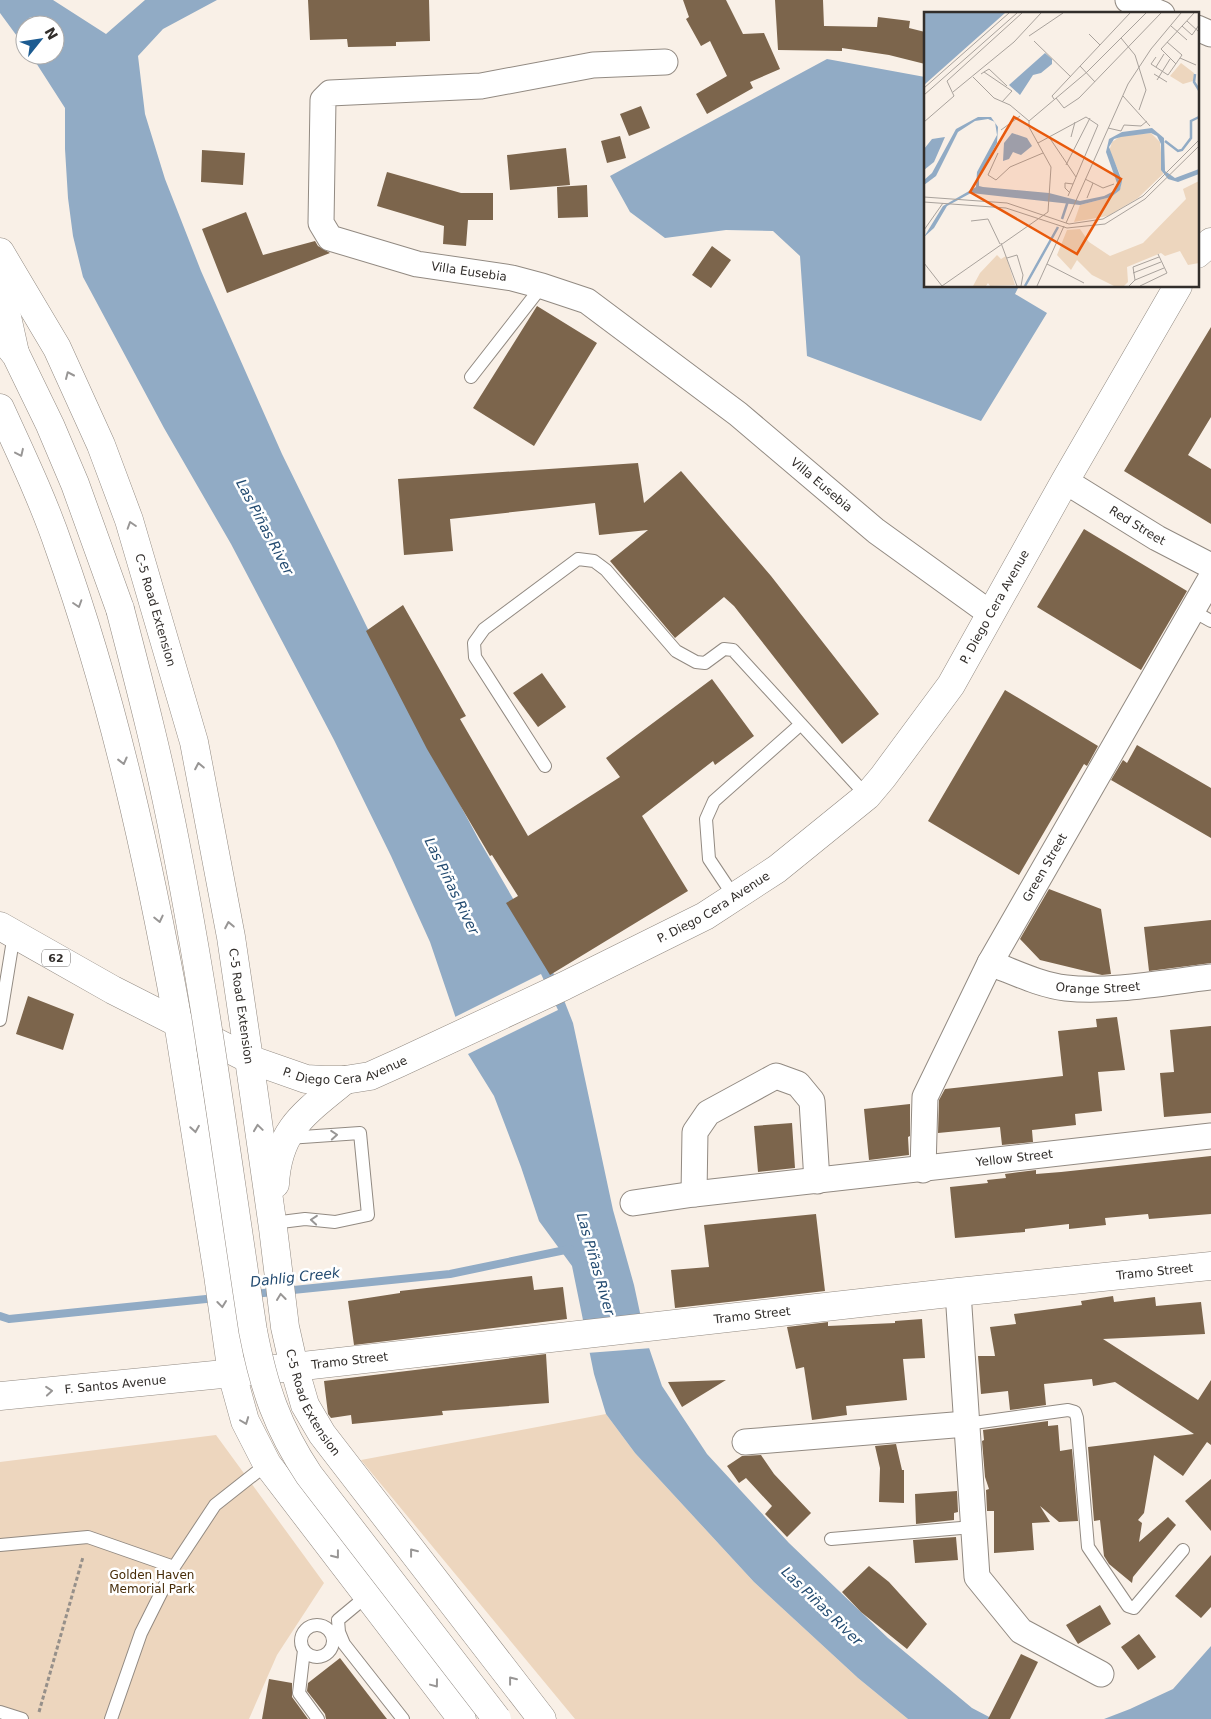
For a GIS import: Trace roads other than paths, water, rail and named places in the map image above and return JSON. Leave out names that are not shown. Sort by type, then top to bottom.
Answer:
[{"type":"main road","points":[[1198,253],[1211,242]]},
{"type":"main road","name":"C-5 Road Extension","points":[[0,252],[57,348],[101,445],[129,520],[194,742],[231,937],[273,1226],[285,1327],[305,1405],[322,1434],[542,1719]]},
{"type":"main road","points":[[0,285],[8,345],[50,425],[75,484],[120,609],[150,724],[177,850],[194,942],[253,1331],[266,1390],[284,1434],[310,1475],[497,1719]]},
{"type":"main road","name":"P. Diego Cera Avenue","points":[[7,930],[106,986],[248,1058],[306,1079],[345,1080],[370,1076],[444,1043],[705,916],[777,869],[867,796],[883,777],[951,685],[1065,481],[1177,288]]},
{"type":"main road","points":[[0,408],[32,478],[59,546],[82,616],[124,761],[164,942],[218,1275],[225,1334],[232,1374],[245,1421],[267,1464],[462,1719]]},
{"type":"main road","points":[[273,1226],[276,1172],[281,1148],[304,1114],[345,1080]]},
{"type":"main road","name":"Tramo Street","points":[[232,1374],[958,1292],[1211,1266]]},
{"type":"main road","name":"F. Santos Avenue","points":[[0,1396],[232,1374]]},
{"type":"street","points":[[1128,0],[1157,12]]},
{"type":"street","points":[[1198,28],[1211,34]]},
{"type":"street","name":"Villa Eusebia","points":[[665,62],[593,65],[481,86],[330,93],[322,100],[321,223],[330,238],[418,264],[512,278],[587,301],[738,414],[876,531],[991,614]]},
{"type":"street","name":"Red Street","points":[[1065,481],[1157,538],[1211,566]]},
{"type":"street","name":"Green Street","points":[[923,1170],[925,1097],[990,963],[1202,616],[1211,578]]},
{"type":"street","name":"Orange Street","points":[[990,963],[1050,985],[1067,988],[1105,989],[1211,977]]},
{"type":"street","points":[[694,1194],[695,1132],[708,1112],[776,1076],[798,1084],[812,1101],[817,1181]]},
{"type":"street","name":"Yellow Street","points":[[633,1203],[694,1194],[923,1170],[1211,1136]]},
{"type":"street","points":[[958,1292],[977,1577],[1021,1631],[1102,1674]]},
{"type":"street","points":[[745,1442],[966,1424]]},
{"type":"lane","points":[[471,376],[542,286]]},
{"type":"lane","points":[[544,766],[475,657],[474,643],[484,629],[578,559],[594,561],[606,570],[676,651],[696,662],[705,663],[724,649],[733,650],[867,796]]},
{"type":"lane","points":[[735,898],[709,859],[706,820],[714,801],[801,724]]},
{"type":"lane","points":[[0,1020],[7,930]]},
{"type":"lane","points":[[273,1226],[305,1219],[335,1222],[368,1215],[360,1133],[286,1138]]},
{"type":"lane","points":[[966,1424],[1068,1410],[1075,1412],[1088,1547],[1128,1606],[1134,1608],[1183,1550]]},
{"type":"lane","points":[[111,1719],[141,1633],[174,1567],[215,1505],[267,1464]]},
{"type":"lane","points":[[831,1539],[973,1527]]},
{"type":"lane","points":[[0,1545],[88,1537],[174,1567]]},
{"type":"lane","points":[[330,1631],[338,1620],[368,1595]]},
{"type":"lane","points":[[338,1620],[339,1632],[344,1644],[403,1719]]},
{"type":"lane","points":[[304,1650],[312,1656],[326,1654],[333,1641],[330,1631],[321,1625],[315,1625],[305,1630],[301,1640],[304,1650],[299,1693],[318,1719]]},
{"type":"lane","points":[[0,1712],[22,1719]]},
{"type":"water","name":"Las Piñas River","points":[[0,0],[53,0],[106,34],[145,0],[217,0],[163,29],[138,56],[145,114],[165,179],[201,271],[282,454],[391,676],[479,840],[547,957],[573,1023],[613,1210],[634,1285],[645,1336],[662,1386],[707,1454],[789,1543],[888,1638],[972,1708],[993,1719],[908,1719],[858,1678],[754,1582],[635,1453],[606,1414],[594,1374],[572,1266],[539,1221],[494,1096],[468,1054],[430,942],[391,856],[334,740],[231,544],[164,428],[83,277],[73,236],[68,198],[65,108],[37,65],[65,65],[65,15],[15,15],[15,33],[0,13]]},
{"type":"water","points":[[827,59],[924,77],[924,288],[1018,288],[1015,294],[1047,313],[981,421],[807,356],[800,256],[773,231],[726,230],[665,238],[630,212],[610,176]]},
{"type":"water","points":[[1211,1646],[1211,1719],[1104,1719],[1173,1689]]},
{"type":"waterway","name":"Dahlig Creek","points":[[253,1294],[450,1274],[570,1249]]},
{"type":"waterway","name":"Dahlig Creek","points":[[0,1316],[9,1319],[216,1298]]},
{"type":"park label","name":"Golden Haven Memorial Park","points":[[152,1582]]}]
